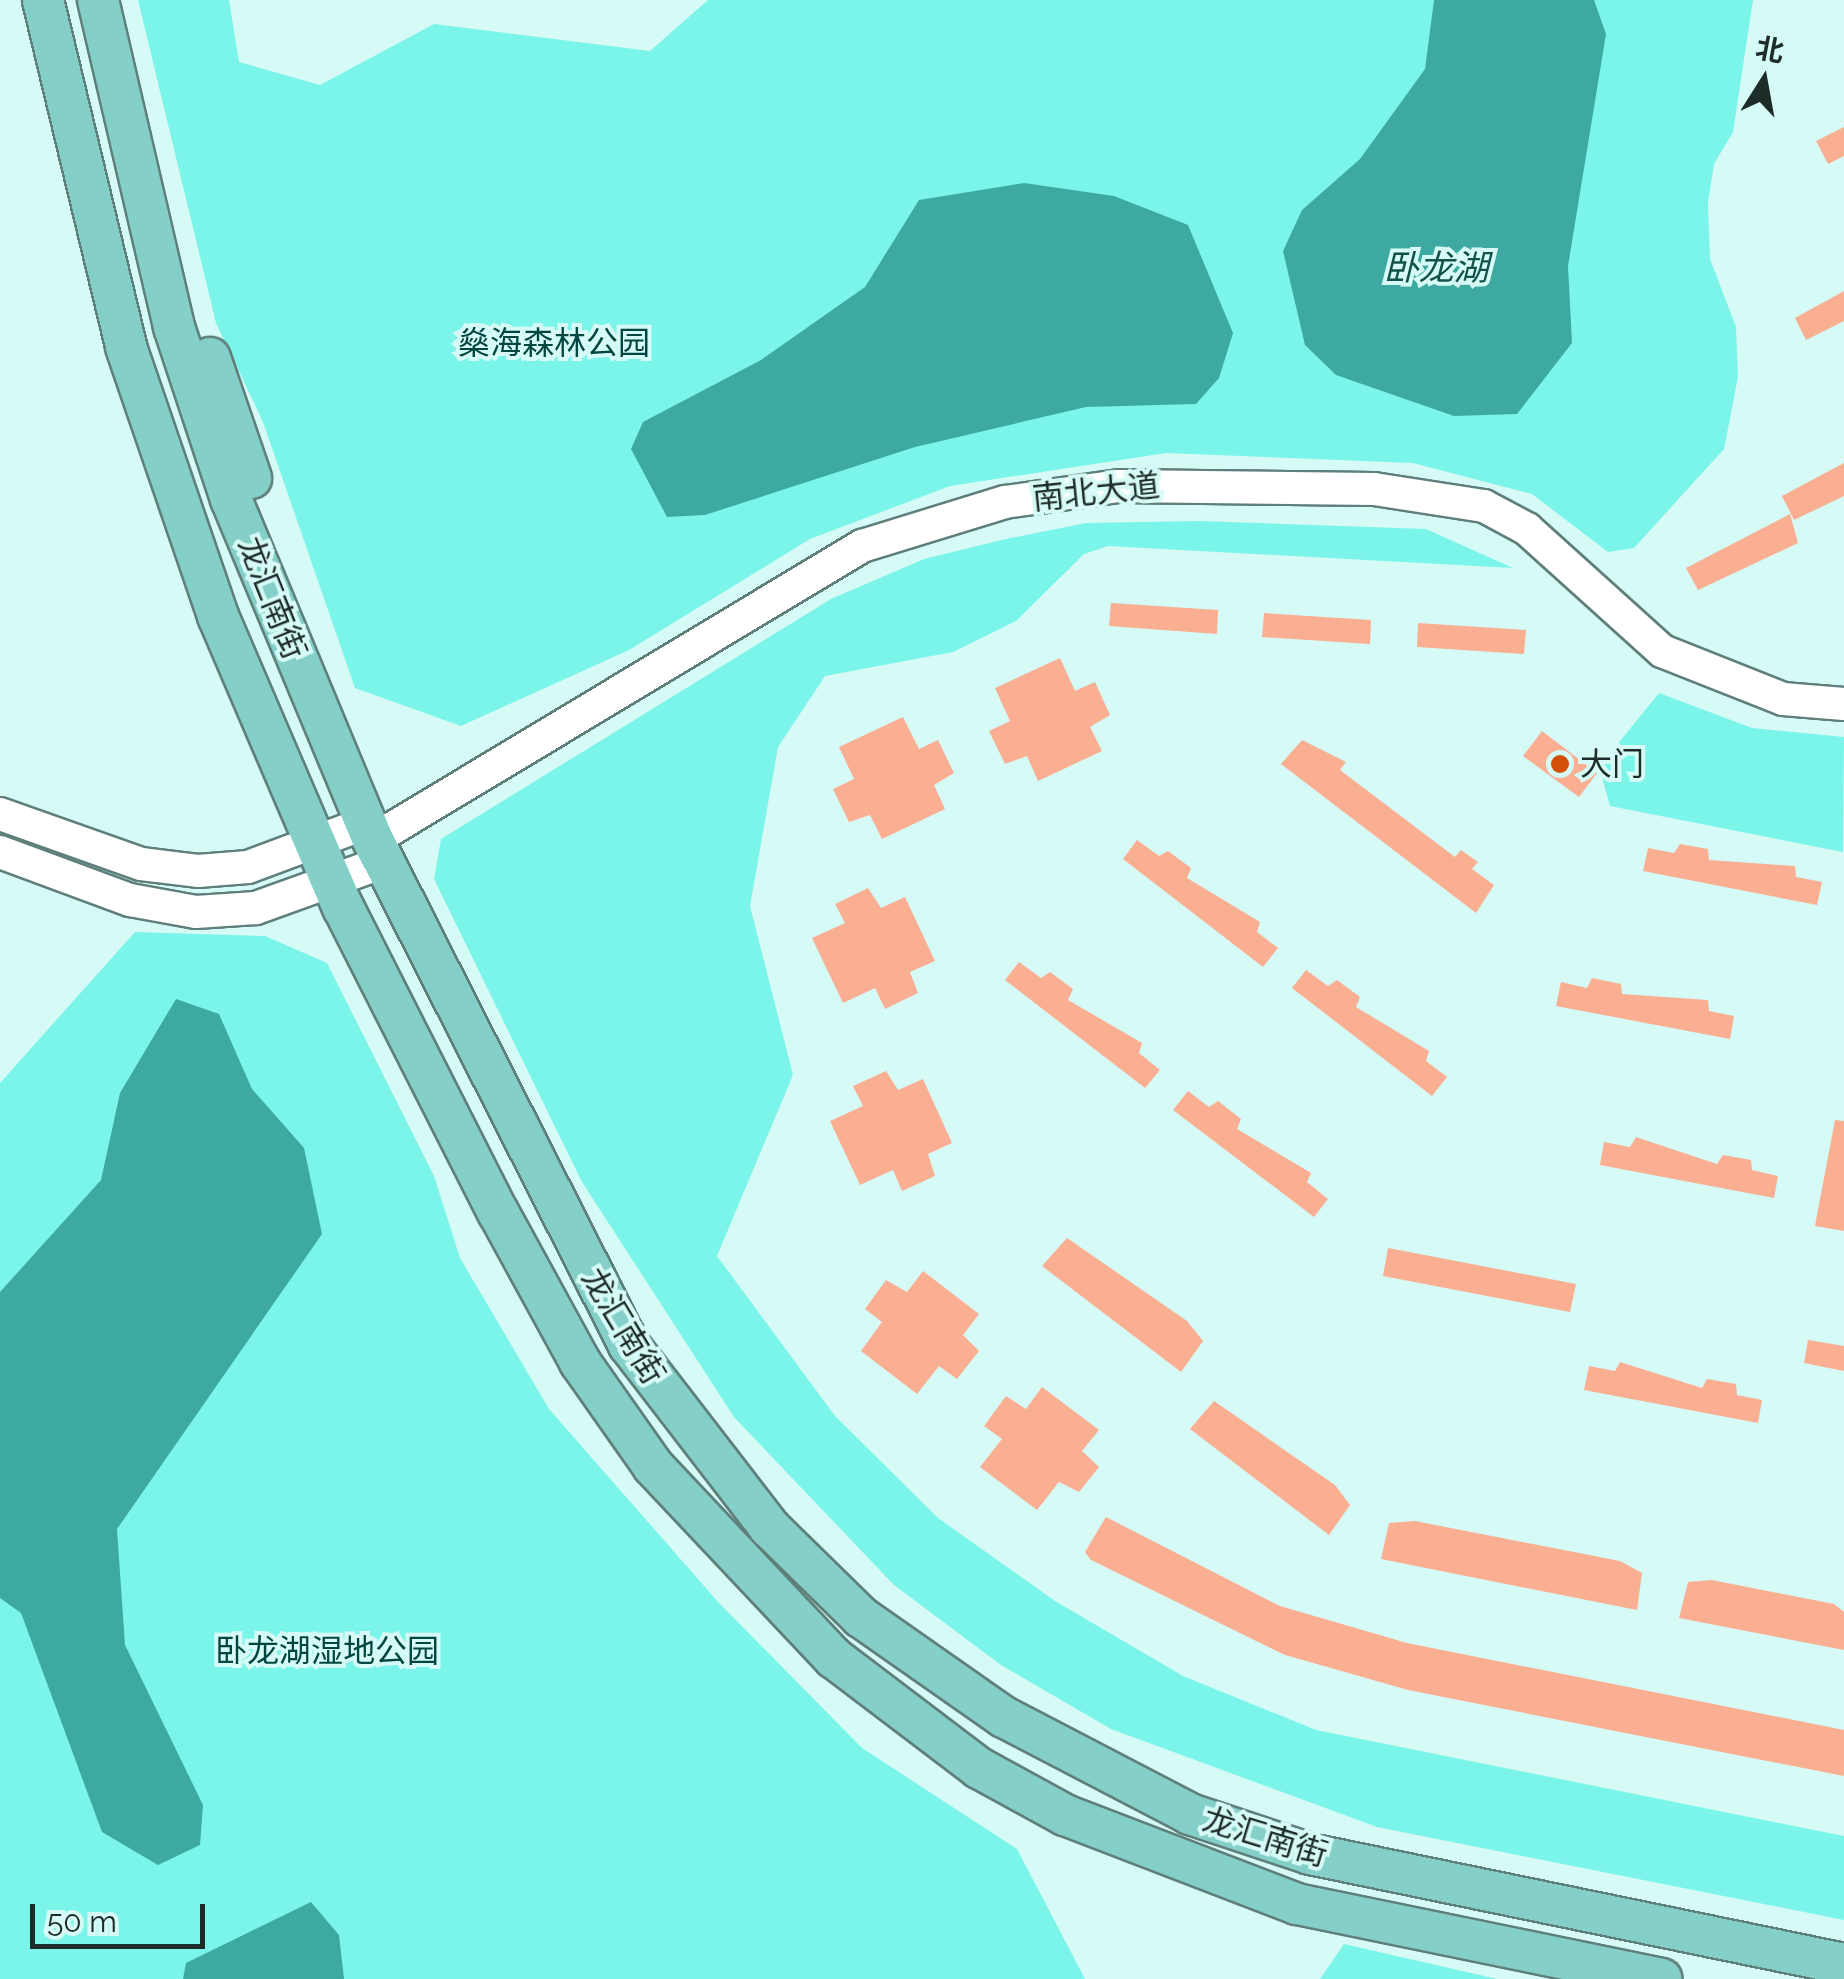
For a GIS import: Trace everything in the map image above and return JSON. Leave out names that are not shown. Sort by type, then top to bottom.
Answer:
[{"type":"main road","name":"龙汇南街","points":[[43,0],[126,347],[180,514],[334,887],[580,1362],[713,1536],[834,1658],[979,1768],[1178,1862],[1297,1904],[1662,1979]]},
{"type":"main road","name":"龙汇南街","points":[[98,0],[174,328],[318,712],[374,842],[630,1345],[769,1527],[861,1616],[1004,1717],[1190,1814],[1310,1854],[1844,1964]]},
{"type":"street","name":"南北大道","points":[[374,842],[862,546],[1005,502],[1119,486],[1374,488],[1484,506],[1527,529],[1662,651],[1768,694],[1844,704]]},
{"type":"street","points":[[0,814],[141,864],[198,871],[316,845],[374,842]]},
{"type":"street","points":[[0,852],[130,900],[196,912],[334,887],[374,842]]},
{"type":"green space","name":"燊海森林公园","points":[[138,0],[229,0],[239,62],[320,85],[434,24],[650,51],[708,0],[1753,0],[1733,132],[1714,164],[1708,202],[1710,259],[1736,327],[1738,377],[1724,449],[1634,548],[1608,552],[1532,494],[1413,463],[1166,453],[950,486],[810,539],[629,650],[461,726],[355,688],[263,422],[216,323]]},
{"type":"green space","points":[[1199,521],[1426,529],[1513,568],[1108,546],[1084,554],[1016,621],[953,652],[825,676],[778,747],[750,906],[793,1075],[717,1256],[835,1416],[938,1518],[1055,1601],[1183,1676],[1316,1730],[1844,1836],[1844,1920],[1377,1827],[1111,1729],[1001,1665],[894,1585],[734,1417],[582,1182],[434,879],[441,839],[831,599],[924,559],[1006,539],[1086,523]]},
{"type":"green space","points":[[1659,693],[1752,728],[1844,737],[1843,852],[1610,806],[1599,767]]},
{"type":"green space","name":"卧龙湖湿地公园","points":[[135,932],[265,936],[327,963],[434,1176],[460,1258],[549,1409],[719,1603],[862,1748],[1017,1849],[1085,1979],[0,1979],[0,1083]]},
{"type":"green space","points":[[1344,1944],[1497,1979],[1320,1979]]},
{"type":"water","name":"卧龙湖","points":[[1434,0],[1594,0],[1606,34],[1568,266],[1572,343],[1517,414],[1454,416],[1336,375],[1305,345],[1283,251],[1302,210],[1360,159],[1425,69]]},
{"type":"water","points":[[1024,183],[1114,196],[1188,225],[1233,333],[1219,378],[1196,404],[1086,407],[915,447],[705,515],[667,517],[631,449],[643,422],[761,360],[865,287],[919,200]]},
{"type":"water","points":[[176,999],[219,1014],[252,1089],[304,1148],[322,1234],[117,1529],[125,1645],[203,1805],[200,1845],[158,1865],[102,1832],[21,1613],[0,1598],[0,1292],[101,1180],[120,1093]]},
{"type":"water","points":[[311,1902],[339,1935],[344,1979],[183,1979],[186,1963]]},
{"type":"building","points":[[1844,127],[1844,156],[1828,164],[1816,141]]},
{"type":"building","points":[[1844,291],[1844,321],[1806,340],[1795,318]]},
{"type":"building","points":[[1844,463],[1844,496],[1794,520],[1782,496]]},
{"type":"building","points":[[1790,514],[1798,543],[1698,590],[1686,568]]},
{"type":"building","points":[[1111,603],[1218,610],[1217,634],[1109,626]]},
{"type":"building","points":[[1264,613],[1371,620],[1370,644],[1262,637]]},
{"type":"building","points":[[1418,623],[1526,630],[1524,654],[1417,647]]},
{"type":"building","points":[[1060,658],[1075,691],[1095,682],[1110,715],[1090,727],[1102,751],[1038,781],[1027,756],[1005,764],[989,731],[1010,721],[995,688]]},
{"type":"building","points":[[903,717],[919,749],[938,740],[954,773],[934,785],[945,809],[882,839],[870,815],[849,822],[833,789],[854,779],[839,747]]},
{"type":"building","name":"大门","points":[[1542,731],[1597,773],[1579,797],[1523,756]]},
{"type":"building","points":[[1302,740],[1346,762],[1340,770],[1455,857],[1461,850],[1478,862],[1472,869],[1494,885],[1476,913],[1281,764]]},
{"type":"building","points":[[1137,840],[1159,856],[1168,851],[1191,868],[1187,878],[1260,922],[1257,932],[1278,948],[1263,967],[1123,859]]},
{"type":"building","points":[[1680,844],[1708,849],[1709,860],[1795,866],[1796,877],[1822,882],[1817,905],[1643,871],[1648,848],[1674,853]]},
{"type":"building","points":[[868,888],[881,908],[905,897],[935,961],[910,972],[918,993],[885,1009],[875,988],[843,1003],[812,938],[845,923],[835,904]]},
{"type":"building","points":[[1019,962],[1041,978],[1050,972],[1073,989],[1068,1000],[1142,1043],[1139,1053],[1160,1070],[1145,1088],[1005,980]]},
{"type":"building","points":[[1306,970],[1328,986],[1337,980],[1360,997],[1356,1007],[1429,1051],[1426,1061],[1447,1077],[1432,1096],[1292,988]]},
{"type":"building","points":[[1592,978],[1621,984],[1622,994],[1708,1000],[1709,1011],[1734,1016],[1730,1039],[1556,1006],[1561,982],[1587,988]]},
{"type":"building","points":[[886,1071],[898,1090],[923,1079],[952,1143],[928,1154],[935,1176],[902,1191],[893,1170],[860,1185],[830,1121],[863,1106],[853,1086]]},
{"type":"building","points":[[1188,1091],[1209,1107],[1218,1101],[1241,1119],[1237,1129],[1311,1173],[1307,1182],[1328,1199],[1314,1217],[1173,1110]]},
{"type":"building","points":[[1835,1120],[1844,1121],[1844,1231],[1815,1226]]},
{"type":"building","points":[[1636,1137],[1717,1164],[1723,1155],[1751,1160],[1752,1170],[1778,1176],[1774,1198],[1600,1165],[1604,1142],[1630,1147]]},
{"type":"building","points":[[1067,1238],[1187,1321],[1203,1341],[1181,1372],[1042,1266]]},
{"type":"building","points":[[1388,1248],[1576,1284],[1570,1312],[1383,1276]]},
{"type":"building","points":[[923,1271],[979,1314],[963,1335],[979,1351],[957,1379],[939,1366],[917,1394],[861,1351],[882,1322],[865,1309],[886,1280],[907,1292]]},
{"type":"building","points":[[1808,1340],[1844,1346],[1844,1371],[1804,1363]]},
{"type":"building","points":[[1620,1362],[1702,1388],[1707,1379],[1736,1384],[1737,1395],[1762,1400],[1758,1423],[1584,1390],[1589,1366],[1615,1371]]},
{"type":"building","points":[[1042,1387],[1099,1430],[1082,1451],[1099,1467],[1079,1492],[1059,1482],[1037,1510],[980,1467],[1002,1439],[984,1426],[1006,1396],[1026,1409]]},
{"type":"building","points":[[1214,1401],[1335,1485],[1350,1505],[1329,1535],[1190,1429]]},
{"type":"building","points":[[1106,1517],[1280,1606],[1407,1643],[1844,1730],[1844,1776],[1408,1690],[1285,1655],[1091,1560],[1085,1552]]},
{"type":"building","points":[[1415,1521],[1620,1561],[1642,1573],[1637,1610],[1381,1559],[1389,1523]]},
{"type":"building","points":[[1712,1580],[1834,1604],[1844,1612],[1844,1650],[1679,1618],[1688,1582]]},
{"type":"place","name":"大门","points":[[1560,764]]}]
